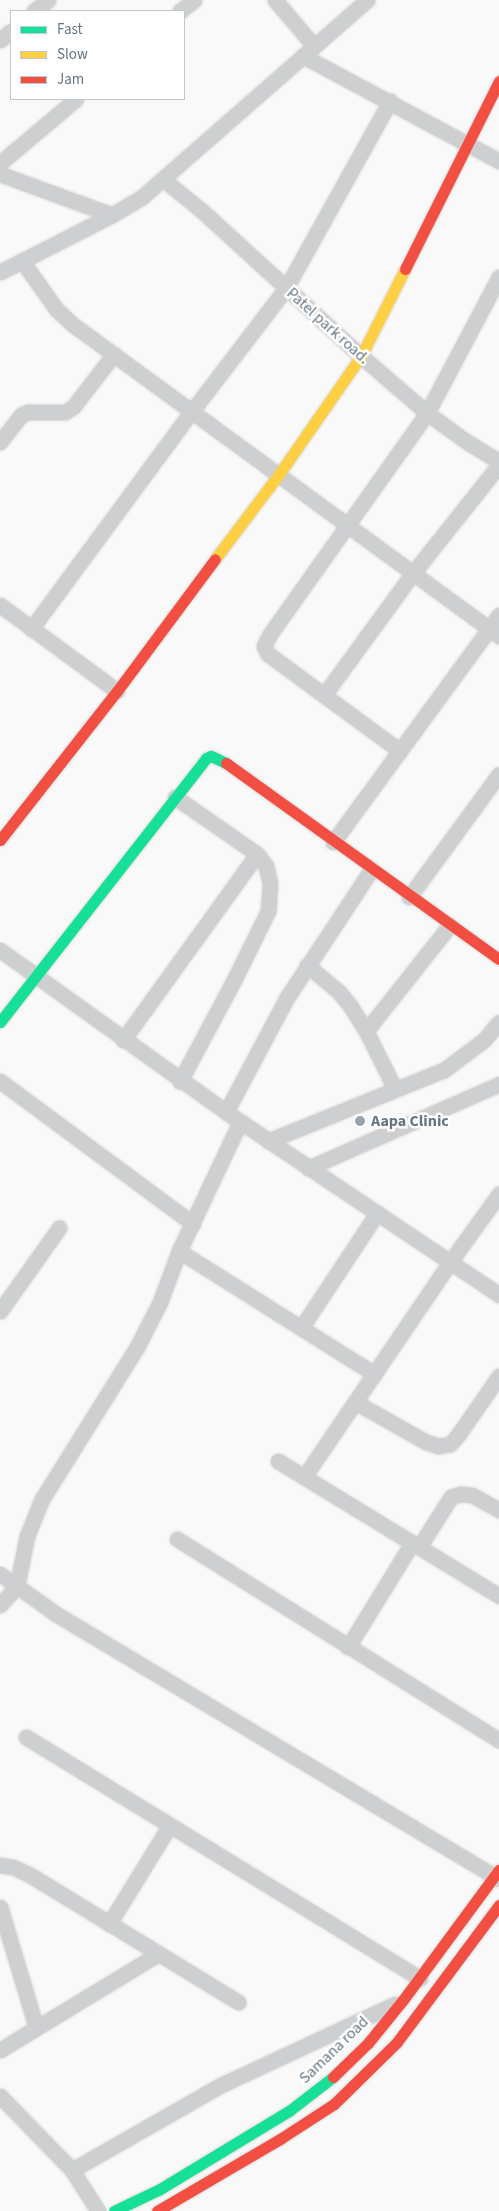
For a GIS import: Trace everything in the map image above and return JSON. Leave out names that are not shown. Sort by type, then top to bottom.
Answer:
[{"type":"street","points":[[35,10],[48,0]]},
{"type":"street","points":[[181,10],[194,0]]},
{"type":"street","points":[[275,0],[309,51],[390,101],[499,161]]},
{"type":"street","points":[[0,272],[112,215],[164,180],[367,0]]},
{"type":"street","points":[[0,40],[10,32]]},
{"type":"street","points":[[0,840],[117,691],[279,474],[361,356],[499,81]]},
{"type":"street","points":[[0,163],[75,100]]},
{"type":"street","points":[[31,629],[192,411],[286,288],[390,101]]},
{"type":"street","points":[[0,174],[112,215]]},
{"type":"street","name":"Patel park road.","points":[[164,180],[201,210],[361,356],[427,413],[499,463]]},
{"type":"street","points":[[22,261],[64,317],[494,633]]},
{"type":"street","points":[[400,751],[268,654],[264,646],[270,634],[346,525],[427,413],[499,277]]},
{"type":"street","points":[[0,442],[21,415],[28,412],[65,412],[73,407],[114,354]]},
{"type":"street","points":[[324,695],[413,573],[499,463]]},
{"type":"street","points":[[0,605],[117,691]]},
{"type":"street","points":[[333,842],[400,751],[494,633],[499,616]]},
{"type":"street","points":[[0,1022],[206,758],[216,757],[371,870],[499,959]]},
{"type":"street","points":[[409,897],[499,774]]},
{"type":"street","points":[[175,796],[257,854],[266,866],[270,884],[268,911],[234,980],[180,1081]]},
{"type":"street","points":[[124,1040],[257,854]]},
{"type":"street","points":[[226,1112],[286,999],[371,870]]},
{"type":"street","points":[[366,1031],[450,925]]},
{"type":"street","points":[[0,950],[180,1081],[499,1295]]},
{"type":"street","points":[[307,965],[339,992],[366,1031],[395,1089]]},
{"type":"street","points":[[268,1141],[444,1070],[484,1040],[499,1022]]},
{"type":"street","points":[[0,1081],[192,1224]]},
{"type":"street","points":[[308,1168],[499,1084]]},
{"type":"street","points":[[0,1605],[17,1586],[27,1536],[42,1499],[136,1347],[160,1302],[179,1251],[240,1122]]},
{"type":"street","points":[[304,1477],[450,1262],[499,1194]]},
{"type":"street","points":[[301,1328],[377,1213]]},
{"type":"street","points":[[0,1311],[59,1228]]},
{"type":"street","points":[[179,1251],[374,1374]]},
{"type":"street","points":[[355,1402],[426,1442],[438,1446],[450,1444],[499,1376]]},
{"type":"street","points":[[278,1461],[499,1596]]},
{"type":"street","points":[[348,1647],[416,1545],[451,1498],[460,1494],[472,1495],[499,1510]]},
{"type":"street","points":[[177,1538],[499,1740]]},
{"type":"street","points":[[0,1574],[64,1619],[498,1875]]},
{"type":"street","points":[[26,1737],[420,1978]]},
{"type":"street","points":[[109,1924],[170,1825]]},
{"type":"street","points":[[0,1865],[13,1867],[30,1875],[238,2002]]},
{"type":"street","name":"Samana road","points":[[114,2211],[160,2189],[297,2106],[326,2084],[368,2043],[404,2000],[498,1875]]},
{"type":"street","points":[[157,2211],[280,2140],[334,2104],[397,2042],[499,1905]]},
{"type":"street","points":[[0,1907],[36,2028]]},
{"type":"street","points":[[0,2050],[158,1954]]},
{"type":"street","points":[[72,2170],[219,2086],[404,2000]]},
{"type":"street","points":[[0,2096],[72,2170],[98,2211]]},
{"type":"traffic: fast","points":[[0,1022],[206,758],[211,756],[226,763]]},
{"type":"traffic: fast","points":[[114,2211],[160,2189],[289,2111],[333,2077]]},
{"type":"traffic: slow","points":[[215,559],[279,474],[361,356],[405,269]]},
{"type":"traffic: jam","points":[[405,269],[499,81]]},
{"type":"traffic: jam","points":[[0,840],[117,691],[215,559]]},
{"type":"traffic: jam","points":[[226,763],[499,959]]},
{"type":"traffic: jam","points":[[333,2077],[368,2043],[403,2000],[499,1870]]},
{"type":"traffic: jam","points":[[157,2211],[280,2139],[334,2104],[397,2042],[499,1905]]},
{"type":"place","name":"Aapa Clinic","points":[[360,1121]]}]
